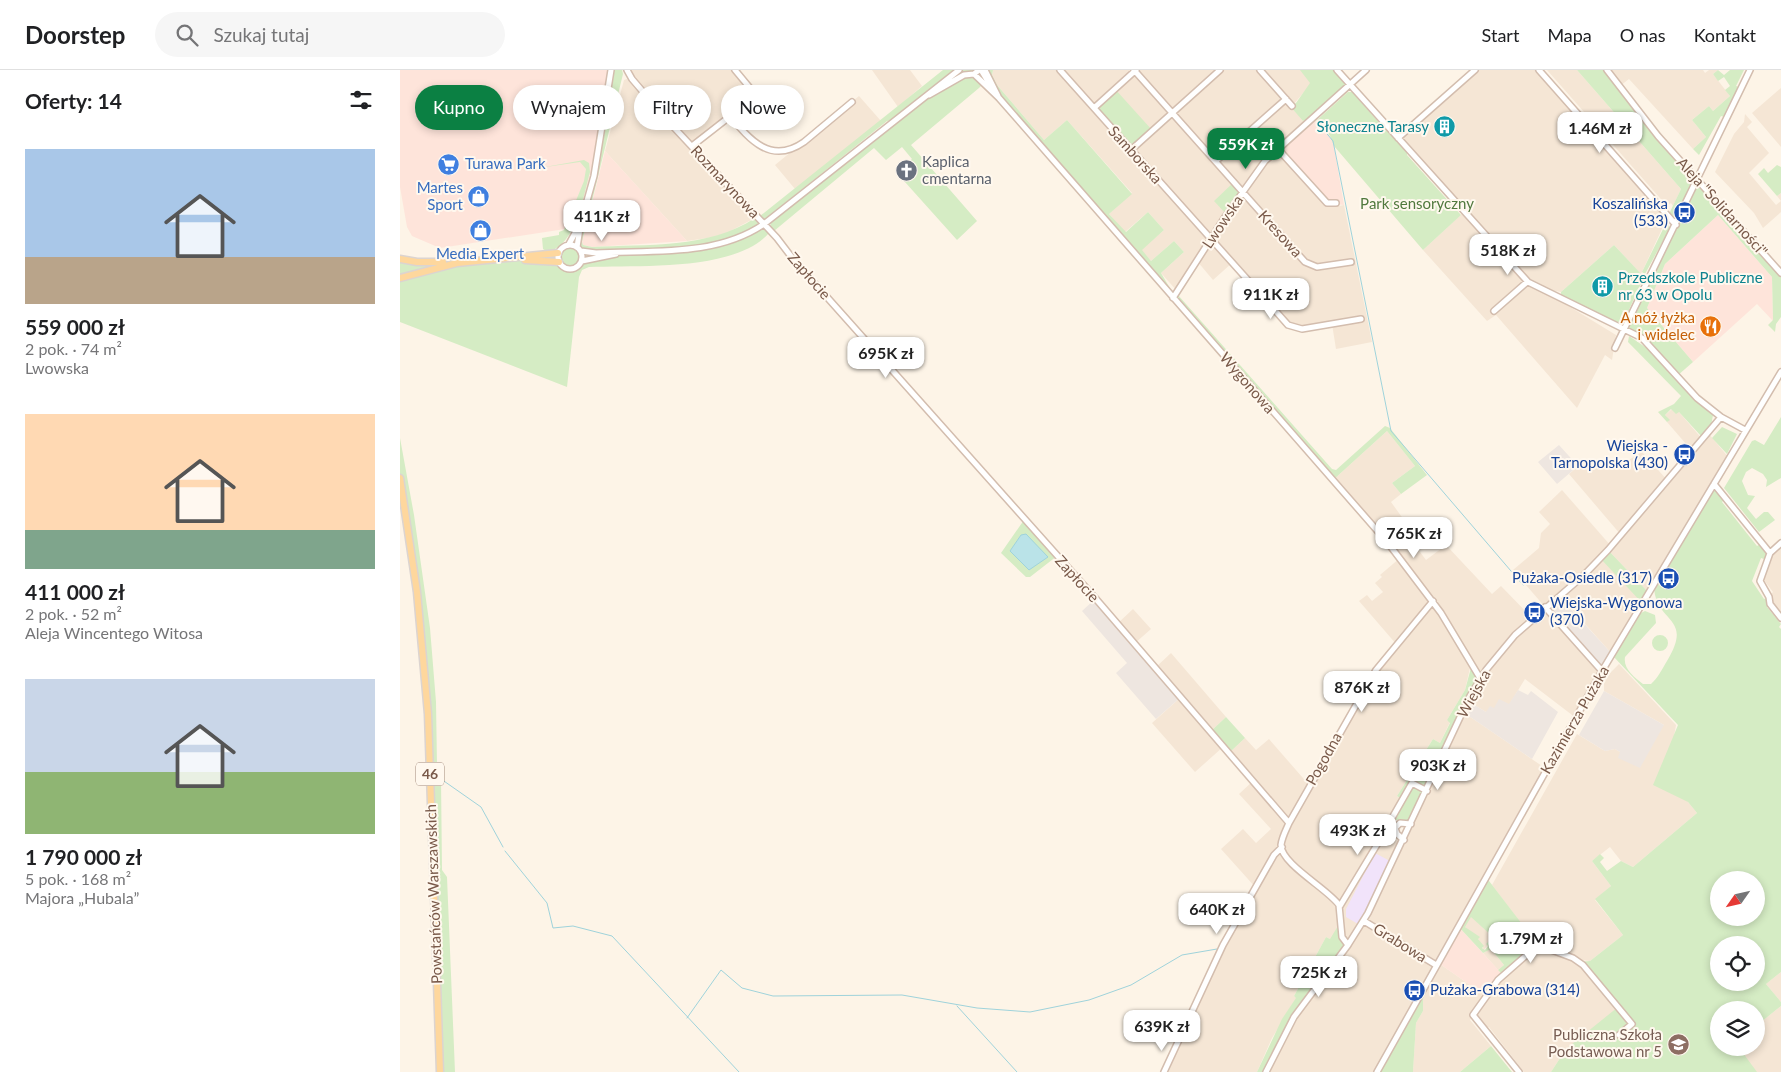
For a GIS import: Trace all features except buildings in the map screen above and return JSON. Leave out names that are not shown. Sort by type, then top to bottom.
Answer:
[{"type":"main road","points":[[400,259],[417,262],[457,263],[558,253]]},
{"type":"main road","points":[[511,258],[559,262]]},
{"type":"main road","points":[[400,278],[457,263]]},
{"type":"main road","name":"Powstańców Warszawskich","points":[[400,478],[414,567],[426,686],[440,1072]]},
{"type":"street","points":[[582,262],[579,249],[581,222],[594,176],[611,70]]},
{"type":"street","points":[[735,70],[748,85]]},
{"type":"street","points":[[569,244],[579,249],[620,252],[708,247],[738,239],[764,224],[959,70]]},
{"type":"street","points":[[986,70],[999,98]]},
{"type":"street","name":"Samborska","points":[[1060,70],[1210,240],[1292,328],[1302,329],[1361,319]]},
{"type":"street","points":[[1094,108],[1135,70],[1243,192]]},
{"type":"street","points":[[1131,150],[1220,70]]},
{"type":"street","points":[[1260,70],[1292,106]]},
{"type":"street","points":[[1337,70],[1527,282],[1624,329],[1651,346],[1688,389],[1721,417],[1745,430]]},
{"type":"street","name":"Lwowska","points":[[1173,298],[1210,240],[1262,166],[1278,149],[1366,70]]},
{"type":"street","points":[[1398,138],[1475,70]]},
{"type":"street","points":[[1539,70],[1676,225]]},
{"type":"street","name":"Aleja \"Solidarności\"","points":[[1607,70],[1658,136],[1781,273]]},
{"type":"street","points":[[1615,348],[1750,70]]},
{"type":"street","name":"Rozmarynowa","points":[[627,71],[692,146],[764,224]]},
{"type":"street","points":[[914,104],[973,72]]},
{"type":"street","name":"Wygonowa","points":[[973,72],[999,98],[1388,543],[1433,601],[1480,678]]},
{"type":"street","points":[[1216,161],[1286,99]]},
{"type":"street","points":[[743,130],[756,145],[765,149],[781,150],[797,147],[852,102]]},
{"type":"street","points":[[692,146],[721,123]]},
{"type":"street","points":[[1278,149],[1328,203],[1336,204]]},
{"type":"street","name":"Kresowa","points":[[1243,192],[1308,264],[1317,267],[1351,262]]},
{"type":"street","points":[[581,222],[569,244],[562,247],[558,253],[559,262],[563,268],[570,270],[578,267],[582,262],[620,252]]},
{"type":"street","name":"Zapłocie","points":[[764,224],[1101,606],[1289,823]]},
{"type":"street","points":[[1494,311],[1527,282]]},
{"type":"street","name":"Kazimierza Pużaka","points":[[1377,1072],[1602,671],[1781,372]]},
{"type":"street","name":"Wiejska","points":[[1266,1072],[1298,1010],[1364,921],[1480,678],[1515,635],[1584,575],[1608,550],[1721,417]]},
{"type":"street","points":[[1714,484],[1770,552]]},
{"type":"street","points":[[1781,543],[1770,552],[1760,583],[1769,597],[1770,604],[1781,618]]},
{"type":"street","name":"Pogodna","points":[[1289,823],[1376,670],[1433,601]]},
{"type":"street","points":[[1545,607],[1602,671]]},
{"type":"street","points":[[1348,945],[1342,937],[1340,906],[1412,783],[1427,791]]},
{"type":"street","points":[[1395,813],[1398,824],[1395,830]]},
{"type":"street","points":[[1164,1072],[1223,945],[1274,854],[1282,847],[1289,823]]},
{"type":"street","points":[[1398,824],[1411,824]]},
{"type":"street","points":[[1381,838],[1387,831],[1395,830]]},
{"type":"street","points":[[1395,830],[1404,840]]},
{"type":"street","points":[[1282,847],[1289,860],[1340,906]]},
{"type":"street","name":"Grabowa","points":[[1364,921],[1436,965]]},
{"type":"street","points":[[1519,1072],[1473,1014],[1498,980],[1538,945],[1573,958],[1583,965],[1632,1024],[1619,1036]]},
{"type":"shaded area","name":"Turawa Park","points":[[400,70],[611,70],[609,85],[513,85],[513,130],[602,130],[598,158],[578,227],[440,248],[412,236],[407,227],[400,187]]},
{"type":"shaded area","points":[[629,70],[731,70],[744,85],[721,85],[721,120],[711,128],[711,85],[639,85]]},
{"type":"shaded area","points":[[872,70],[910,70],[922,86],[898,107]]},
{"type":"shaded area","points":[[993,70],[1323,70],[1292,106],[1303,121],[1308,123],[1336,203],[1339,206],[1344,205],[1372,342],[1336,349],[1332,324],[1292,328],[1232,263],[1213,280],[1197,261],[1177,291],[1161,273],[1184,252],[1174,241],[1151,261],[1141,250],[1164,230],[1148,212],[1125,232],[1109,214],[1132,193],[1067,120],[1044,140],[997,85],[992,75]]},
{"type":"shaded area","points":[[1475,70],[1539,70],[1668,216],[1641,274],[1614,245],[1561,292],[1539,288],[1616,335],[1612,360],[1605,355],[1577,408],[1496,315],[1487,321],[1423,250],[1465,211],[1398,138]]},
{"type":"shaded area","points":[[1547,70],[1577,70],[1681,189],[1673,206],[1671,203],[1667,206]]},
{"type":"shaded area","points":[[1607,70],[1703,70],[1705,73],[1709,70],[1718,70],[1713,74],[1730,96],[1713,111],[1709,106],[1692,120],[1706,137],[1693,149],[1629,79],[1620,86]]},
{"type":"shaded area","points":[[627,79],[634,87],[634,130],[674,130],[755,218],[721,236],[687,241],[605,151],[611,130],[624,130],[624,80]]},
{"type":"shaded area","points":[[1781,88],[1781,147],[1752,113]]},
{"type":"shaded area","points":[[859,96],[881,121],[795,189],[775,165]]},
{"type":"shaded area","points":[[1745,114],[1752,122],[1747,127],[1769,153],[1749,173],[1776,205],[1781,201],[1781,212],[1763,228],[1754,213],[1715,172],[1734,134],[1744,122]]},
{"type":"shaded area","points":[[1313,118],[1333,141],[1344,205],[1327,203],[1278,149]]},
{"type":"shaded area","points":[[680,130],[708,130],[692,143]]},
{"type":"shaded area","points":[[605,151],[687,241],[592,247],[583,245],[582,242]]},
{"type":"shaded area","points":[[1781,193],[1781,201],[1777,196]]},
{"type":"shaded area","points":[[1718,215],[1772,277],[1773,321],[1757,304],[1693,362],[1647,308],[1665,264]]},
{"type":"shaded area","points":[[1672,409],[1679,412],[1703,440],[1709,434],[1729,458],[1649,593],[1608,550],[1643,604],[1612,654],[1560,596],[1602,671],[1576,718],[1525,679],[1509,705],[1486,712],[1468,701],[1477,684],[1470,668],[1465,690],[1447,720],[1450,722],[1440,743],[1433,739],[1397,796],[1403,800],[1395,816],[1396,820],[1391,826],[1393,836],[1401,844],[1463,712],[1542,766],[1545,772],[1437,962],[1486,996],[1495,983],[1537,945],[1492,885],[1577,734],[1605,751],[1615,749],[1620,752],[1664,725],[1604,691],[1604,679],[1619,664],[1676,725],[1667,776],[1697,813],[1633,867],[1621,861],[1610,847],[1592,861],[1611,886],[1595,900],[1623,935],[1590,961],[1582,960],[1624,1014],[1566,1049],[1551,1072],[1524,1072],[1489,1027],[1485,1029],[1473,1015],[1470,1020],[1491,1046],[1460,1072],[1413,1072],[1416,1023],[1423,1011],[1423,999],[1426,990],[1377,1072],[1266,1072],[1334,931],[1330,939],[1326,937],[1294,996],[1297,998],[1272,1038],[1257,1072],[1164,1072],[1198,997],[1256,888],[1221,849],[1243,829],[1256,843],[1271,829],[1239,794],[1253,781],[1229,753],[1245,738],[1256,750],[1269,739],[1309,785],[1362,692],[1397,645],[1359,601],[1367,595],[1372,601],[1383,592],[1375,583],[1382,577],[1380,575],[1400,558],[1332,481],[1387,431],[1415,466],[1392,483],[1401,494],[1391,502],[1404,520],[1399,524],[1426,560],[1446,545],[1492,594],[1501,586],[1532,618],[1545,607],[1513,570],[1539,548],[1541,533],[1550,524],[1539,512],[1562,490],[1611,546],[1621,535],[1569,474],[1581,464],[1589,472],[1608,460],[1615,468],[1642,452],[1668,481],[1693,452],[1667,422],[1669,420],[1665,415]]},
{"type":"shaded area","points":[[1559,445],[1578,466],[1557,484],[1538,462]]},
{"type":"shaded area","points":[[1778,546],[1781,549],[1781,618],[1770,604],[1769,596],[1773,592],[1764,580],[1760,583],[1770,553]]},
{"type":"shaded area","points":[[1559,596],[1612,654],[1602,671],[1545,607]]},
{"type":"shaded area","points":[[1095,599],[1181,697],[1156,719],[1116,673],[1127,663],[1082,611]]},
{"type":"shaded area","points":[[1133,609],[1151,629],[1134,644],[1117,624]]},
{"type":"shaded area","points":[[1171,653],[1226,717],[1210,732],[1223,747],[1195,772],[1152,723],[1181,697],[1155,668]]},
{"type":"shaded area","points":[[1518,690],[1528,695],[1531,691],[1558,712],[1532,759],[1463,712],[1468,701],[1486,712],[1490,706],[1494,708],[1499,699],[1509,704]]},
{"type":"shaded area","points":[[1604,691],[1664,725],[1640,768],[1618,758],[1620,752],[1615,749],[1605,751],[1579,735]]},
{"type":"shaded area","points":[[1375,853],[1390,861],[1358,924],[1346,917],[1346,909]]},
{"type":"shaded area","points":[[1471,916],[1493,937],[1484,950],[1478,939],[1464,926]]},
{"type":"shaded area","points":[[1458,926],[1503,975],[1486,996],[1437,962]]},
{"type":"shaded area","points":[[1491,949],[1504,965],[1498,970],[1483,953]]},
{"type":"shaded area","points":[[1781,972],[1781,1002],[1766,984]]},
{"type":"shaded area","points":[[1781,1006],[1781,1072],[1751,1072],[1739,1056],[1765,1056],[1765,1019]]},
{"type":"green space","points":[[611,70],[622,70],[620,85],[609,85]]},
{"type":"green space","points":[[943,70],[993,70],[992,75],[997,85],[1044,140],[1067,120],[1132,194],[1109,214],[1126,232],[1148,212],[1164,230],[1142,250],[1151,261],[1174,241],[1184,252],[1161,273],[1174,295],[1178,295],[1332,469],[1336,470],[1385,426],[1390,428],[1427,475],[1401,494],[1392,483],[1415,466],[1387,431],[1332,481],[1045,151],[978,79],[981,86],[979,88],[911,145],[977,221],[957,240],[896,172],[912,159],[902,147],[886,160],[874,148],[774,231],[770,227],[771,222],[891,126],[893,120],[887,121],[765,219],[760,216]]},
{"type":"green space","points":[[1300,70],[1337,70],[1351,84],[1308,123],[1305,120],[1303,121],[1290,106],[1296,103],[1310,83]]},
{"type":"green space","points":[[1577,70],[1607,70],[1696,179],[1781,273],[1781,317],[1776,324],[1775,332],[1768,325],[1773,320],[1772,277],[1718,215],[1665,264],[1647,308],[1693,362],[1677,376],[1643,339],[1561,299],[1561,292],[1614,245],[1644,277],[1627,314],[1621,309],[1627,315],[1625,326],[1675,222],[1668,216],[1681,189]]},
{"type":"green space","points":[[1718,70],[1724,75],[1730,70],[1744,70],[1736,86],[1741,88],[1727,118],[1721,116],[1699,155],[1693,149],[1706,137],[1692,120],[1709,106],[1713,111],[1730,96],[1725,90],[1730,86],[1724,77],[1718,81],[1713,74]]},
{"type":"green space","points":[[1115,89],[1152,130],[1131,150],[1094,108]]},
{"type":"green space","name":"Park sensoryczny","points":[[1348,92],[1352,92],[1383,127],[1387,128],[1407,151],[1407,155],[1461,215],[1423,250],[1334,146],[1330,136],[1316,121]]},
{"type":"green space","points":[[601,130],[609,130],[582,242],[583,245],[592,247],[655,245],[697,240],[737,228],[755,218],[759,224],[749,233],[765,228],[769,233],[754,246],[710,260],[659,266],[589,267],[582,270],[579,277],[567,387],[400,322],[400,259],[457,263],[558,253],[566,245],[577,246],[592,186]]},
{"type":"green space","points":[[584,160],[589,163],[590,172],[577,218],[566,240],[548,252],[543,249],[542,238],[559,235],[559,232],[564,230],[584,181],[586,169],[580,162],[539,168]]},
{"type":"green space","points":[[1777,165],[1781,167],[1781,193],[1777,196],[1758,174],[1764,168],[1768,173]]},
{"type":"green space","points":[[1234,182],[1243,192],[1227,215],[1214,201]]},
{"type":"green space","points":[[1667,221],[1670,228],[1645,274],[1642,272]]},
{"type":"green space","points":[[1629,336],[1651,351],[1692,398],[1713,415],[1711,426],[1701,436],[1679,412],[1676,414],[1671,409],[1665,415],[1670,420],[1667,422],[1658,412],[1674,404],[1681,396],[1628,342]]},
{"type":"green space","points":[[1781,417],[1781,478],[1766,487],[1767,480],[1763,474],[1752,468],[1746,472],[1742,481],[1748,495],[1755,496],[1747,508],[1756,519],[1764,512],[1768,512],[1775,520],[1759,532],[1724,488],[1752,441],[1755,440],[1764,445]]},
{"type":"green space","points":[[1722,427],[1737,434],[1727,454],[1712,438]]},
{"type":"green space","points":[[400,438],[414,515],[430,628],[436,702],[437,766],[441,779],[442,870],[447,877],[455,1072],[440,1072],[425,676],[400,478]]},
{"type":"green space","points":[[1714,484],[1726,498],[1722,502],[1757,546],[1762,543],[1770,553],[1767,560],[1761,558],[1752,581],[1764,599],[1769,596],[1770,604],[1767,607],[1781,624],[1779,627],[1781,629],[1781,972],[1766,984],[1781,1002],[1781,1006],[1765,1019],[1765,1001],[1710,1001],[1710,1056],[1745,1056],[1757,1072],[1551,1072],[1566,1049],[1618,1007],[1579,962],[1590,961],[1623,935],[1595,899],[1611,886],[1592,861],[1600,854],[1604,858],[1600,862],[1607,871],[1621,861],[1633,867],[1697,813],[1688,802],[1653,785],[1678,725],[1613,656],[1635,616],[1645,611],[1655,615],[1656,623],[1625,657],[1625,661],[1630,672],[1643,684],[1651,684],[1658,676],[1674,646],[1677,635],[1675,627],[1660,607],[1654,585]]},
{"type":"green space","points":[[1024,520],[1057,556],[1030,577],[1026,577],[1001,553]]},
{"type":"green space","points":[[1608,550],[1649,593],[1643,604],[1600,558]]},
{"type":"green space","points":[[1657,635],[1663,635],[1668,640],[1666,649],[1657,651],[1652,646],[1652,640]]},
{"type":"green space","points":[[1472,664],[1480,678],[1409,820],[1396,820],[1395,816],[1403,800],[1397,796],[1433,739],[1440,743],[1450,723],[1447,720],[1465,690]]},
{"type":"green space","points":[[1226,717],[1245,738],[1229,753],[1210,732]]},
{"type":"green space","points":[[1486,877],[1538,945],[1503,975],[1498,970],[1504,965],[1491,949],[1483,953],[1458,926]],"holes":[[[1471,917],[1493,937],[1486,944],[1488,946],[1485,950],[1478,939],[1480,937],[1465,927]]]},
{"type":"green space","points":[[1338,926],[1341,926],[1341,932],[1348,945],[1298,1010],[1266,1072],[1257,1072],[1282,1019],[1296,998],[1294,996],[1326,937],[1330,939]]},
{"type":"green space","points":[[1423,988],[1427,990],[1423,999],[1423,1011],[1416,1023],[1413,1072],[1377,1072]]},
{"type":"green space","points":[[1491,1046],[1512,1072],[1460,1072]]},
{"type":"water","points":[[1026,534],[1048,557],[1029,570],[1010,551],[1021,535]]},
{"type":"waterway","points":[[1318,123],[1333,141],[1391,431],[1523,585]]},
{"type":"waterway","points":[[437,766],[441,779],[481,807],[503,847]]},
{"type":"waterway","points":[[505,851],[547,903],[553,928],[573,926],[612,936],[739,1072]]},
{"type":"waterway","points":[[687,1018],[721,970],[742,988],[773,996],[902,995],[977,1008],[1030,1012],[1089,1000],[1131,985],[1182,955],[1217,949]]},
{"type":"waterway","points":[[957,1006],[1017,1072]]},
{"type":"place","name":"Słoneczne Tarasy","points":[[1445,127]]},
{"type":"place","name":"Turawa Park","points":[[449,164]]},
{"type":"place","name":"Kaplica cmentarna","points":[[906,171]]},
{"type":"place","name":"Martes Sport","points":[[479,197]]},
{"type":"place","name":"Koszalińska (533)","points":[[1684,213]]},
{"type":"place","name":"Media Expert","points":[[480,231]]},
{"type":"place","name":"Przedszkole Publiczne nr 63 w Opolu","points":[[1602,287]]},
{"type":"place","name":"A nóż łyżka i widelec","points":[[1711,327]]},
{"type":"place","name":"Wiejska - Tarnopolska (430)","points":[[1684,455]]},
{"type":"place","name":"Pużaka-Osiedle (317)","points":[[1668,578]]},
{"type":"place","name":"Wiejska-Wygonowa (370)","points":[[1534,612]]},
{"type":"place","name":"Pużaka-Grabowa (314)","points":[[1414,990]]},
{"type":"place","name":"Publiczna Szkoła Podstawowa nr 5","points":[[1678,1044]]}]
